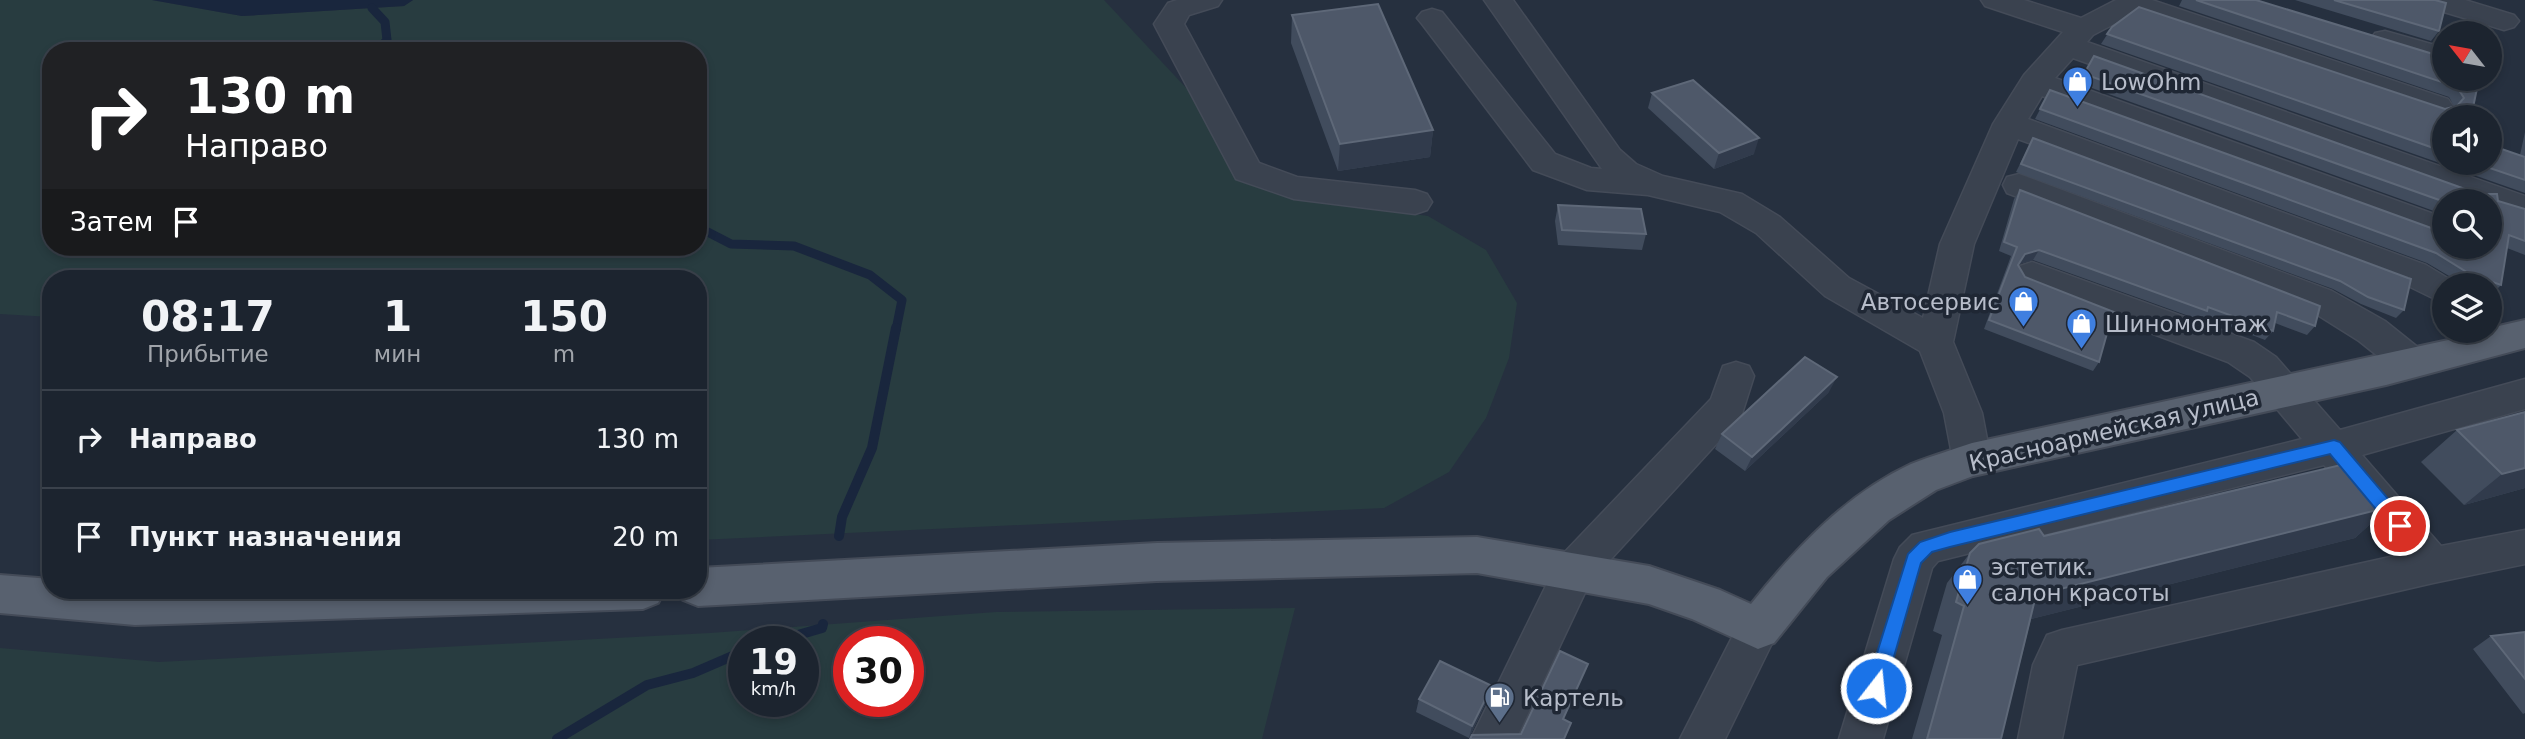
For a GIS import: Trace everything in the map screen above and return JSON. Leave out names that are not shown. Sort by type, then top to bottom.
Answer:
[{"type":"main road","name":"Красноармейская улица","points":[[1758,629],[1793,582],[1836,539],[1871,510],[1923,477],[1972,460],[2412,363],[2505,335]]},
{"type":"main road","points":[[707,587],[1157,562],[1477,555],[1649,585],[1705,604],[1758,629]]},
{"type":"main road","points":[[0,594],[42,598]]},
{"type":"main road","points":[[56,599],[135,606],[357,599]]},
{"type":"street","points":[[1208,0],[1178,9],[1169,24],[1247,171],[1294,188],[1415,202]]},
{"type":"street","points":[[1498,0],[1609,158],[1625,172],[1655,186]]},
{"type":"street","points":[[1995,0],[2076,37],[2525,208]]},
{"type":"street","points":[[1972,460],[1962,413],[1935,342],[1956,244],[2009,124],[2035,82],[2076,37],[2134,2]]},
{"type":"street","points":[[1432,18],[1544,162],[1587,178],[1655,186],[1730,202],[1768,225],[1837,287],[1935,342]]},
{"type":"street","points":[[2356,31],[2432,54]]},
{"type":"street","points":[[2009,124],[2414,274],[2432,284]]},
{"type":"street","points":[[2019,185],[2320,300],[2372,331],[2412,363]]},
{"type":"street","points":[[2032,275],[2241,352],[2263,367],[2433,565]]},
{"type":"street","points":[[1493,739],[1575,570],[1728,406],[1736,376]]},
{"type":"street","points":[[1861,739],[1914,559],[1926,547],[2334,447],[2525,394]]},
{"type":"street","points":[[2040,739],[2054,665],[2062,649],[2433,565],[2525,547]]},
{"type":"street","points":[[1702,739],[1758,629]]},
{"type":"lane","points":[[2434,0],[2506,27]]},
{"type":"lane","points":[[2134,2],[2434,105]]},
{"type":"lane","points":[[2035,82],[2432,226]]},
{"type":"green space","points":[[0,0],[152,0],[242,16],[404,6],[413,0],[1104,0],[1287,196],[1428,216],[1486,250],[1517,303],[1509,358],[1486,418],[1449,472],[1384,508],[707,540],[707,270],[42,270],[42,316],[0,314]]},
{"type":"green space","points":[[1295,608],[1262,739],[0,739],[0,648],[159,662],[728,632],[728,717],[819,717],[819,626],[805,626],[996,612]]},
{"type":"water","points":[[152,0],[413,0],[404,6],[242,16]]},
{"type":"building","points":[[2196,0],[2256,0],[2432,54],[2432,79]]},
{"type":"building","points":[[2334,0],[2435,0],[2446,3],[2442,21],[2432,21],[2432,29]]},
{"type":"building","points":[[1378,4],[1433,130],[1340,144],[1292,15]]},
{"type":"building","points":[[2139,7],[2433,105],[2432,147],[2107,34],[2112,27]]},
{"type":"building","points":[[2094,56],[2465,189],[2432,189],[2432,197],[2084,74]]},
{"type":"building","points":[[1693,80],[1759,138],[1719,153],[1652,93]]},
{"type":"building","points":[[2050,90],[2432,228],[2432,252],[2040,109]]},
{"type":"building","points":[[2460,91],[2476,91],[2474,105],[2458,105],[2464,98]]},
{"type":"building","points":[[2033,138],[2411,279],[2404,310],[2368,297],[2340,281],[2021,164]]},
{"type":"building","points":[[2502,149],[2525,157],[2525,180],[2502,172]]},
{"type":"building","points":[[2020,190],[2320,306],[2315,326],[2277,312],[2273,331],[2208,307],[2207,311],[2039,250],[2025,254],[2018,265],[2025,277],[2134,320],[2113,312],[2099,362],[1989,320],[2017,247],[2004,242]]},
{"type":"building","points":[[2502,202],[2525,209],[2525,241],[2509,235],[2502,279],[2502,273],[2468,273],[2446,259],[2502,259]]},
{"type":"building","points":[[1558,205],[1641,209],[1646,234],[1562,230]]},
{"type":"building","points":[[1805,357],[1837,377],[1752,457],[1722,434]]},
{"type":"building","points":[[2525,412],[2525,468],[2502,474],[2457,430]]},
{"type":"building","points":[[2349,463],[2389,507],[2036,595],[2001,739],[1927,739],[1964,606],[1956,602],[1970,553],[1979,544],[2039,529],[2044,536]]},
{"type":"building","points":[[2525,632],[2525,679],[2491,636]]},
{"type":"building","points":[[1560,651],[1588,664],[1563,719],[1571,723],[1564,739],[1470,739],[1472,735],[1521,734]]},
{"type":"building","points":[[1440,661],[1492,686],[1472,726],[1419,699]]},
{"type":"waterway","points":[[372,8],[385,22],[385,42]]},
{"type":"waterway","points":[[707,232],[731,244],[794,246],[870,275],[902,300],[896,330]]},
{"type":"waterway","points":[[839,536],[842,517],[872,448],[896,328]]},
{"type":"waterway","points":[[819,629],[823,624]]},
{"type":"waterway","points":[[557,739],[647,685],[693,673],[728,658]]},
{"type":"place","name":"LowOhm","points":[[2078,109]]},
{"type":"place","name":"Автосервис","points":[[2023,329]]},
{"type":"place","name":"Шиномонтаж","points":[[2082,351]]},
{"type":"place","name":"эстетик. салон красоты","points":[[1968,607]]},
{"type":"place","name":"Картель","points":[[1500,725]]},
{"type":"route","points":[[1876,688],[1914,559],[1926,547],[1950,539],[2334,447],[2400,526]]}]
